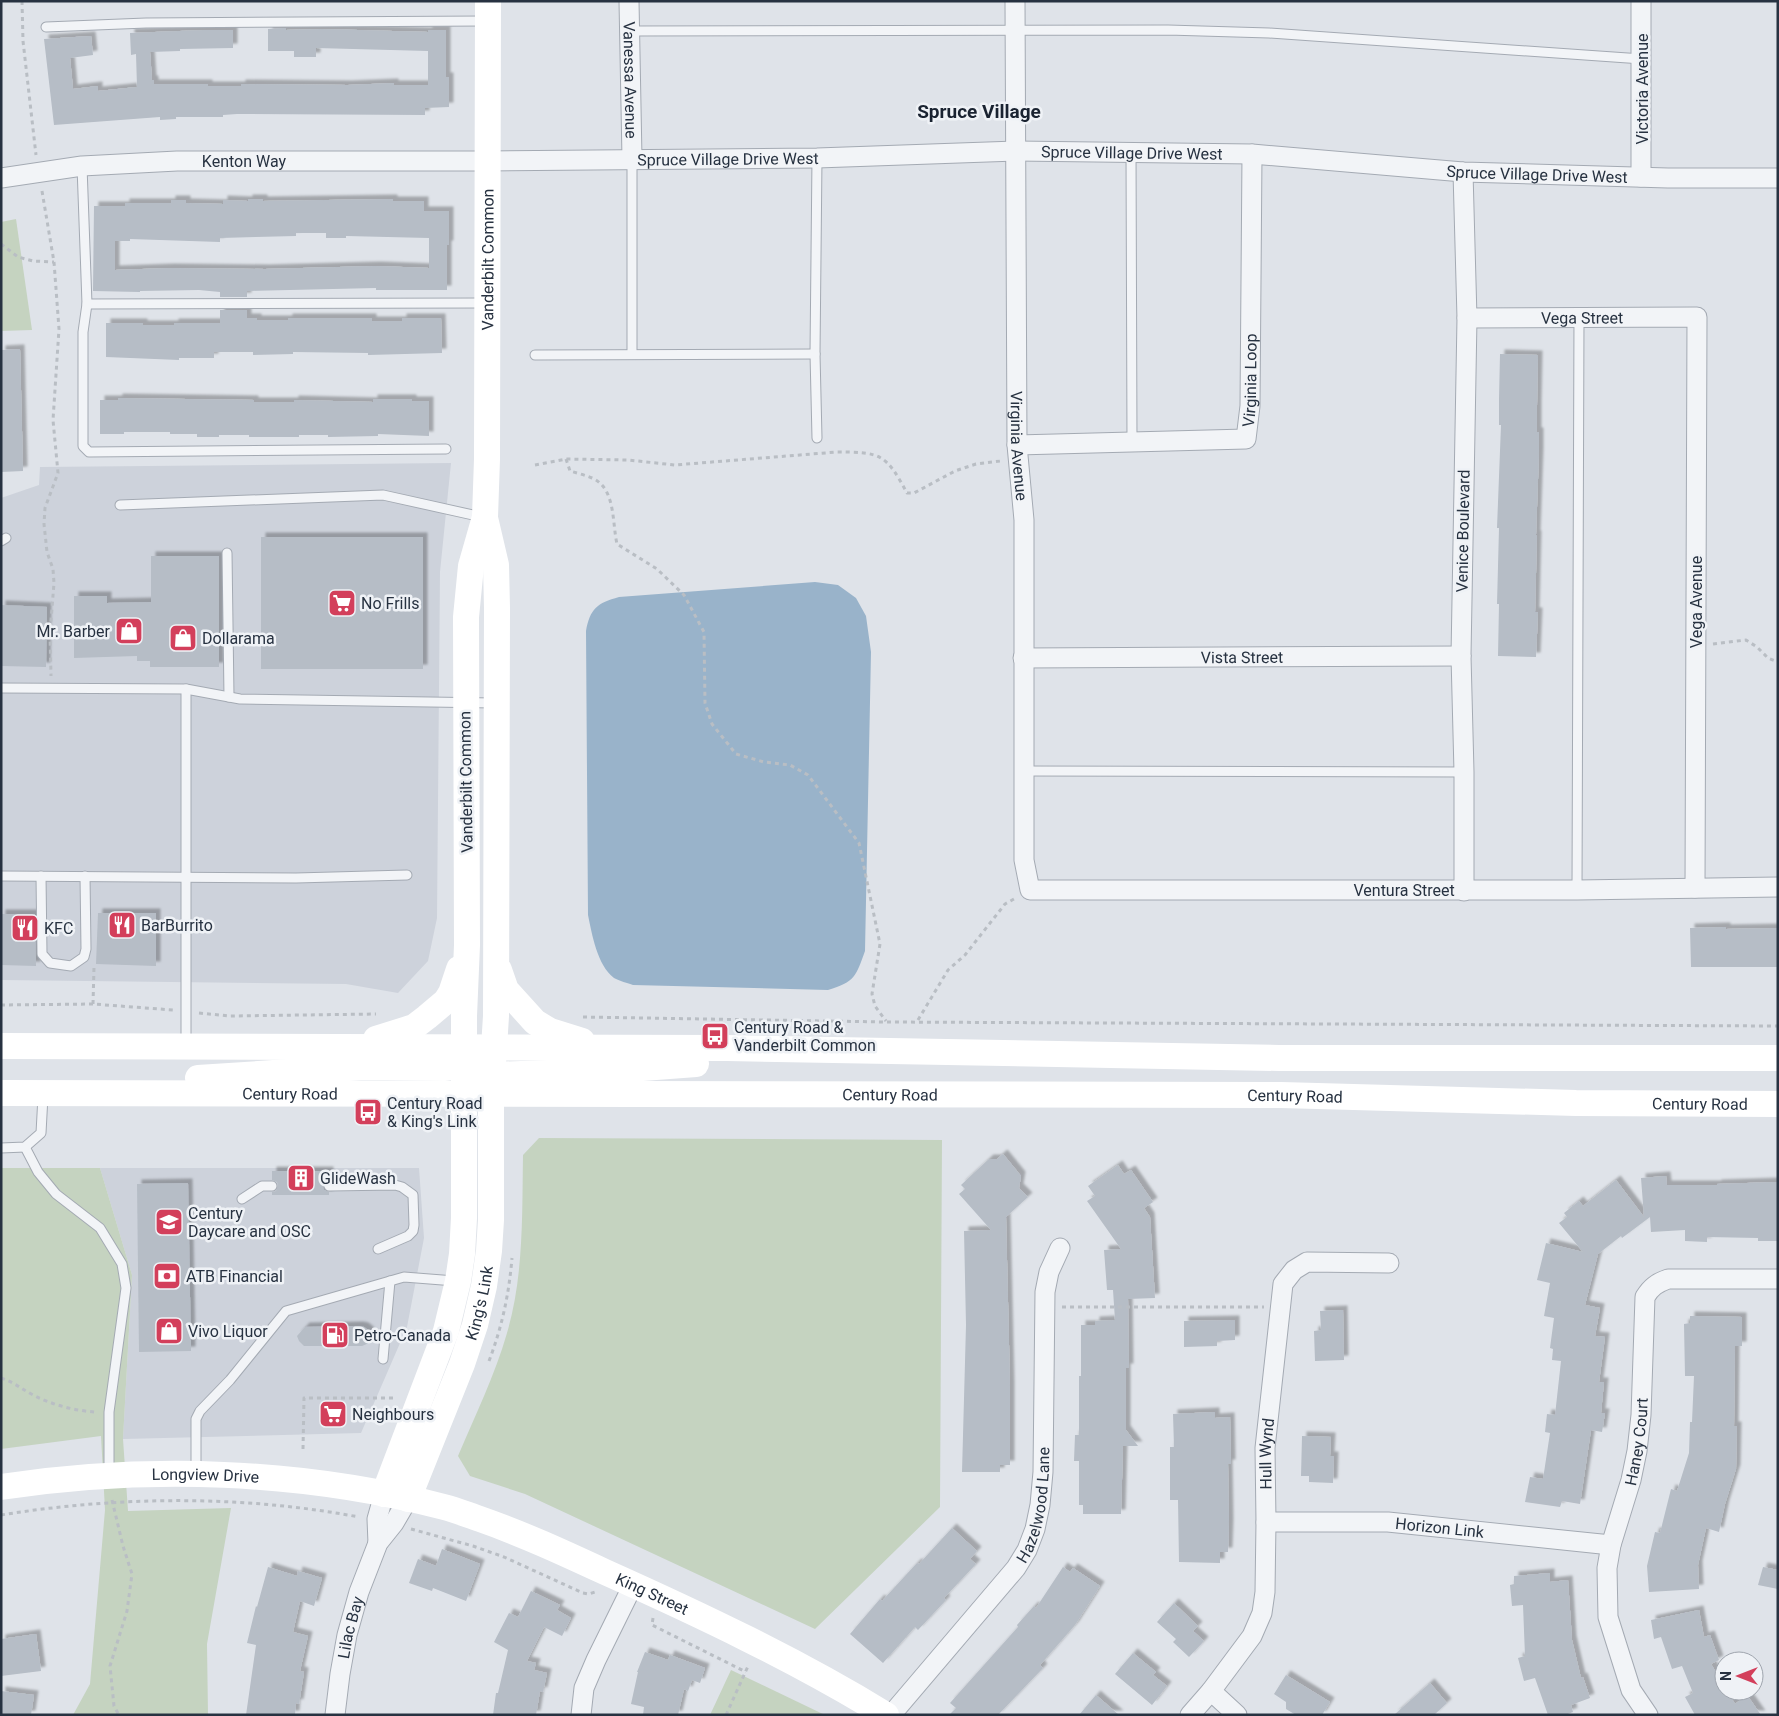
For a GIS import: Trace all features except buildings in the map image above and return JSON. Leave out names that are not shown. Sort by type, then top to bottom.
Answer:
[{"type":"main road","name":"Vanderbilt Common","points":[[464,1057],[466,617],[471,566],[485,517],[488,426],[488,11]]},
{"type":"main road","name":"Vanderbilt Common","points":[[485,517],[496,565],[497,964],[495,1048]]},
{"type":"main road","points":[[351,1047],[414,1028],[446,1002],[466,945]]},
{"type":"main road","points":[[497,964],[506,990],[536,1022],[550,1031],[602,1048]]},
{"type":"main road","points":[[8,1045],[351,1047],[464,1057]]},
{"type":"main road","points":[[52,1093],[206,1077],[364,1067],[445,1068],[464,1057],[495,1048],[727,1048],[1279,1058],[1778,1058]]},
{"type":"main road","name":"King's Link","points":[[396,1496],[462,1364],[475,1325],[484,1286],[491,1220],[491,1085],[495,1048]]},
{"type":"main road","points":[[464,1094],[476,1081],[491,1085],[602,1071],[695,1064],[727,1048]]},
{"type":"main road","name":"King's Link","points":[[396,1496],[446,1332],[458,1281],[464,1218],[464,1057]]},
{"type":"main road","name":"Century Road","points":[[491,1085],[1281,1095],[1576,1102],[1778,1104]]},
{"type":"main road","name":"Century Road","points":[[1,1093],[464,1094]]},
{"type":"main road","name":"Longview Drive","points":[[1,1486],[109,1475],[196,1474],[257,1476],[334,1484],[396,1496]]},
{"type":"main road","name":"King Street","points":[[396,1496],[446,1507],[520,1533],[758,1645],[834,1684],[886,1715]]},
{"type":"street","name":"Vanessa Avenue","points":[[629,1],[632,159]]},
{"type":"street","name":"Virginia Avenue","points":[[1015,1],[1018,452],[1024,520],[1024,860],[1030,890]]},
{"type":"street","name":"Victoria Avenue","points":[[1641,1],[1642,177]]},
{"type":"street","name":"Spruce Village Drive West","points":[[488,161],[817,158],[1016,151],[1131,152],[1252,154],[1463,172],[1642,177],[1778,178]]},
{"type":"street","name":"Virginia Loop","points":[[1018,452],[1132,441],[1246,439],[1250,406],[1252,154]]},
{"type":"street","name":"Kenton Way","points":[[1,178],[82,166],[177,161],[488,161]]},
{"type":"street","name":"Venice Boulevard","points":[[1463,172],[1467,318],[1461,656],[1464,772],[1464,890]]},
{"type":"street","name":"Vega Street","points":[[1467,318],[1697,317]]},
{"type":"street","name":"Vega Avenue","points":[[1696,888],[1697,317]]},
{"type":"street","name":"Vista Street","points":[[1023,658],[1461,656]]},
{"type":"street","name":"Ventura Street","points":[[1030,890],[1576,890],[1778,887]]},
{"type":"street","name":"Hazelwood Lane","points":[[891,1715],[1016,1568],[1027,1550],[1035,1530],[1040,1505],[1043,1472],[1045,1292],[1050,1272],[1060,1248]]},
{"type":"street","name":"Hull Wynd","points":[[1190,1715],[1211,1691],[1252,1636],[1262,1613],[1265,1592],[1265,1448],[1283,1284],[1294,1270],[1307,1262],[1389,1263]]},
{"type":"street","name":"Haney Court","points":[[1648,1715],[1631,1690],[1608,1617],[1608,1568],[1611,1545],[1631,1480],[1637,1451],[1641,1415],[1645,1297],[1652,1287],[1668,1279],[1778,1279]]},
{"type":"street","name":"Lilac Bay","points":[[335,1715],[347,1635],[358,1592],[378,1543],[394,1523],[396,1496]]},
{"type":"street","name":"Horizon Link","points":[[1266,1522],[1388,1522],[1611,1545]]},
{"type":"street","points":[[581,1715],[584,1688],[633,1585]]},
{"type":"street","points":[[1211,1691],[1237,1715]]},
{"type":"lane","points":[[46,27],[488,11]]},
{"type":"lane","points":[[629,31],[1168,30],[1269,33],[1642,59]]},
{"type":"lane","points":[[1131,152],[1132,441]]},
{"type":"lane","points":[[817,158],[815,354],[817,438]]},
{"type":"lane","points":[[632,159],[632,354]]},
{"type":"lane","points":[[82,166],[87,304],[83,332],[83,446],[89,452],[446,449]]},
{"type":"lane","points":[[87,304],[487,303]]},
{"type":"lane","points":[[1576,890],[1579,317]]},
{"type":"lane","points":[[535,355],[815,354]]},
{"type":"lane","points":[[120,505],[383,495],[485,517]]},
{"type":"lane","points":[[227,553],[229,697]]},
{"type":"lane","points":[[1,688],[186,689],[240,699],[497,704]]},
{"type":"lane","points":[[186,689],[186,1046]]},
{"type":"lane","points":[[1024,771],[1464,772]]},
{"type":"lane","points":[[1,876],[296,878],[407,876]]},
{"type":"lane","points":[[40,876],[42,954],[50,963],[70,966],[84,957],[86,948],[85,876]]},
{"type":"lane","points":[[1,1148],[25,1147],[41,1133],[52,1093]]},
{"type":"lane","points":[[25,1147],[38,1172],[56,1194],[100,1228],[122,1264],[126,1288],[109,1412],[109,1475]]},
{"type":"lane","points":[[329,1186],[395,1185],[402,1186],[413,1195],[414,1225],[412,1231],[408,1236],[378,1249]]},
{"type":"lane","points":[[242,1199],[262,1186],[272,1186]]},
{"type":"lane","points":[[196,1474],[196,1419],[200,1411],[230,1380],[286,1311],[404,1277],[458,1281]]},
{"type":"lane","points":[[383,1359],[390,1281]]},
{"type":"path","points":[[22,1],[24,56],[39,172],[54,262],[59,329],[53,420],[58,473],[45,508],[44,524],[47,552],[53,569],[54,583],[50,633],[52,689]]},
{"type":"path","points":[[1,244],[18,257],[33,261],[54,262]]},
{"type":"path","points":[[534,465],[566,459],[628,460],[675,465],[858,452],[872,454],[889,462],[907,493],[914,493],[955,471],[1018,452]]},
{"type":"path","points":[[566,459],[570,471],[594,478],[610,496],[617,544],[657,569],[684,595],[688,602],[704,632],[705,702],[712,724],[736,754],[764,762],[790,765],[808,775],[859,843],[880,944],[872,994],[875,1006],[886,1022]]},
{"type":"path","points":[[1696,645],[1746,640],[1757,647],[1768,658],[1778,662]]},
{"type":"path","points":[[918,1021],[948,970],[965,955],[1004,904],[1030,890]]},
{"type":"path","points":[[1,1005],[93,1004],[230,1016],[383,1014]]},
{"type":"path","points":[[581,1016],[886,1022],[1778,1026]]},
{"type":"path","points":[[1044,1307],[1279,1307]]},
{"type":"path","points":[[1,1378],[10,1380],[35,1396],[59,1405],[82,1410],[109,1412]]},
{"type":"path","points":[[303,1449],[304,1398],[396,1398]]},
{"type":"path","points":[[109,1475],[113,1505],[132,1574],[127,1611],[110,1666],[114,1706],[119,1715]]},
{"type":"path","points":[[726,1715],[758,1645]]},
{"type":"shaded area","points":[[451,463],[440,572],[437,918],[428,961],[398,993],[346,984],[1,980],[1,498],[39,485],[40,467]]},
{"type":"shaded area","points":[[100,1168],[419,1168],[424,1238],[407,1327],[361,1433],[123,1439],[132,1275]]},
{"type":"green space","points":[[16,219],[32,330],[1,331],[1,222]]},
{"type":"green space","points":[[539,1138],[942,1140],[940,1507],[815,1629],[525,1494],[470,1476],[458,1456],[491,1380],[513,1311],[521,1244],[523,1155]]},
{"type":"green space","points":[[1,1168],[100,1168],[132,1275],[123,1439],[128,1511],[231,1508],[207,1644],[208,1715],[73,1715],[90,1684],[105,1510],[101,1436],[1,1449]]},
{"type":"green space","points":[[731,1670],[825,1715],[710,1715]]},
{"type":"water","points":[[815,582],[838,585],[856,598],[866,616],[871,652],[865,951],[859,967],[849,981],[828,990],[633,985],[614,978],[599,957],[588,915],[586,631],[592,612],[605,602],[619,597]]},
{"type":"place","name":"No Frills","points":[[342,603]]},
{"type":"place","name":"Mr. Barber","points":[[129,631]]},
{"type":"place","name":"Dollarama","points":[[183,638]]},
{"type":"place","name":"BarBurrito","points":[[122,925]]},
{"type":"place","name":"KFC","points":[[25,928]]},
{"type":"place","name":"Century Road & Vanderbilt Common","points":[[715,1036]]},
{"type":"place","name":"Century Road & King's Link","points":[[368,1112]]},
{"type":"place","name":"GlideWash","points":[[301,1178]]},
{"type":"place","name":"Century Daycare and OSC","points":[[169,1222]]},
{"type":"place","name":"ATB Financial","points":[[167,1276]]},
{"type":"place","name":"Vivo Liquor","points":[[169,1331]]},
{"type":"place","name":"Petro-Canada","points":[[335,1335]]},
{"type":"place","name":"Neighbours","points":[[333,1414]]},
{"type":"district","name":"Spruce Village","points":[[979,111]]}]
